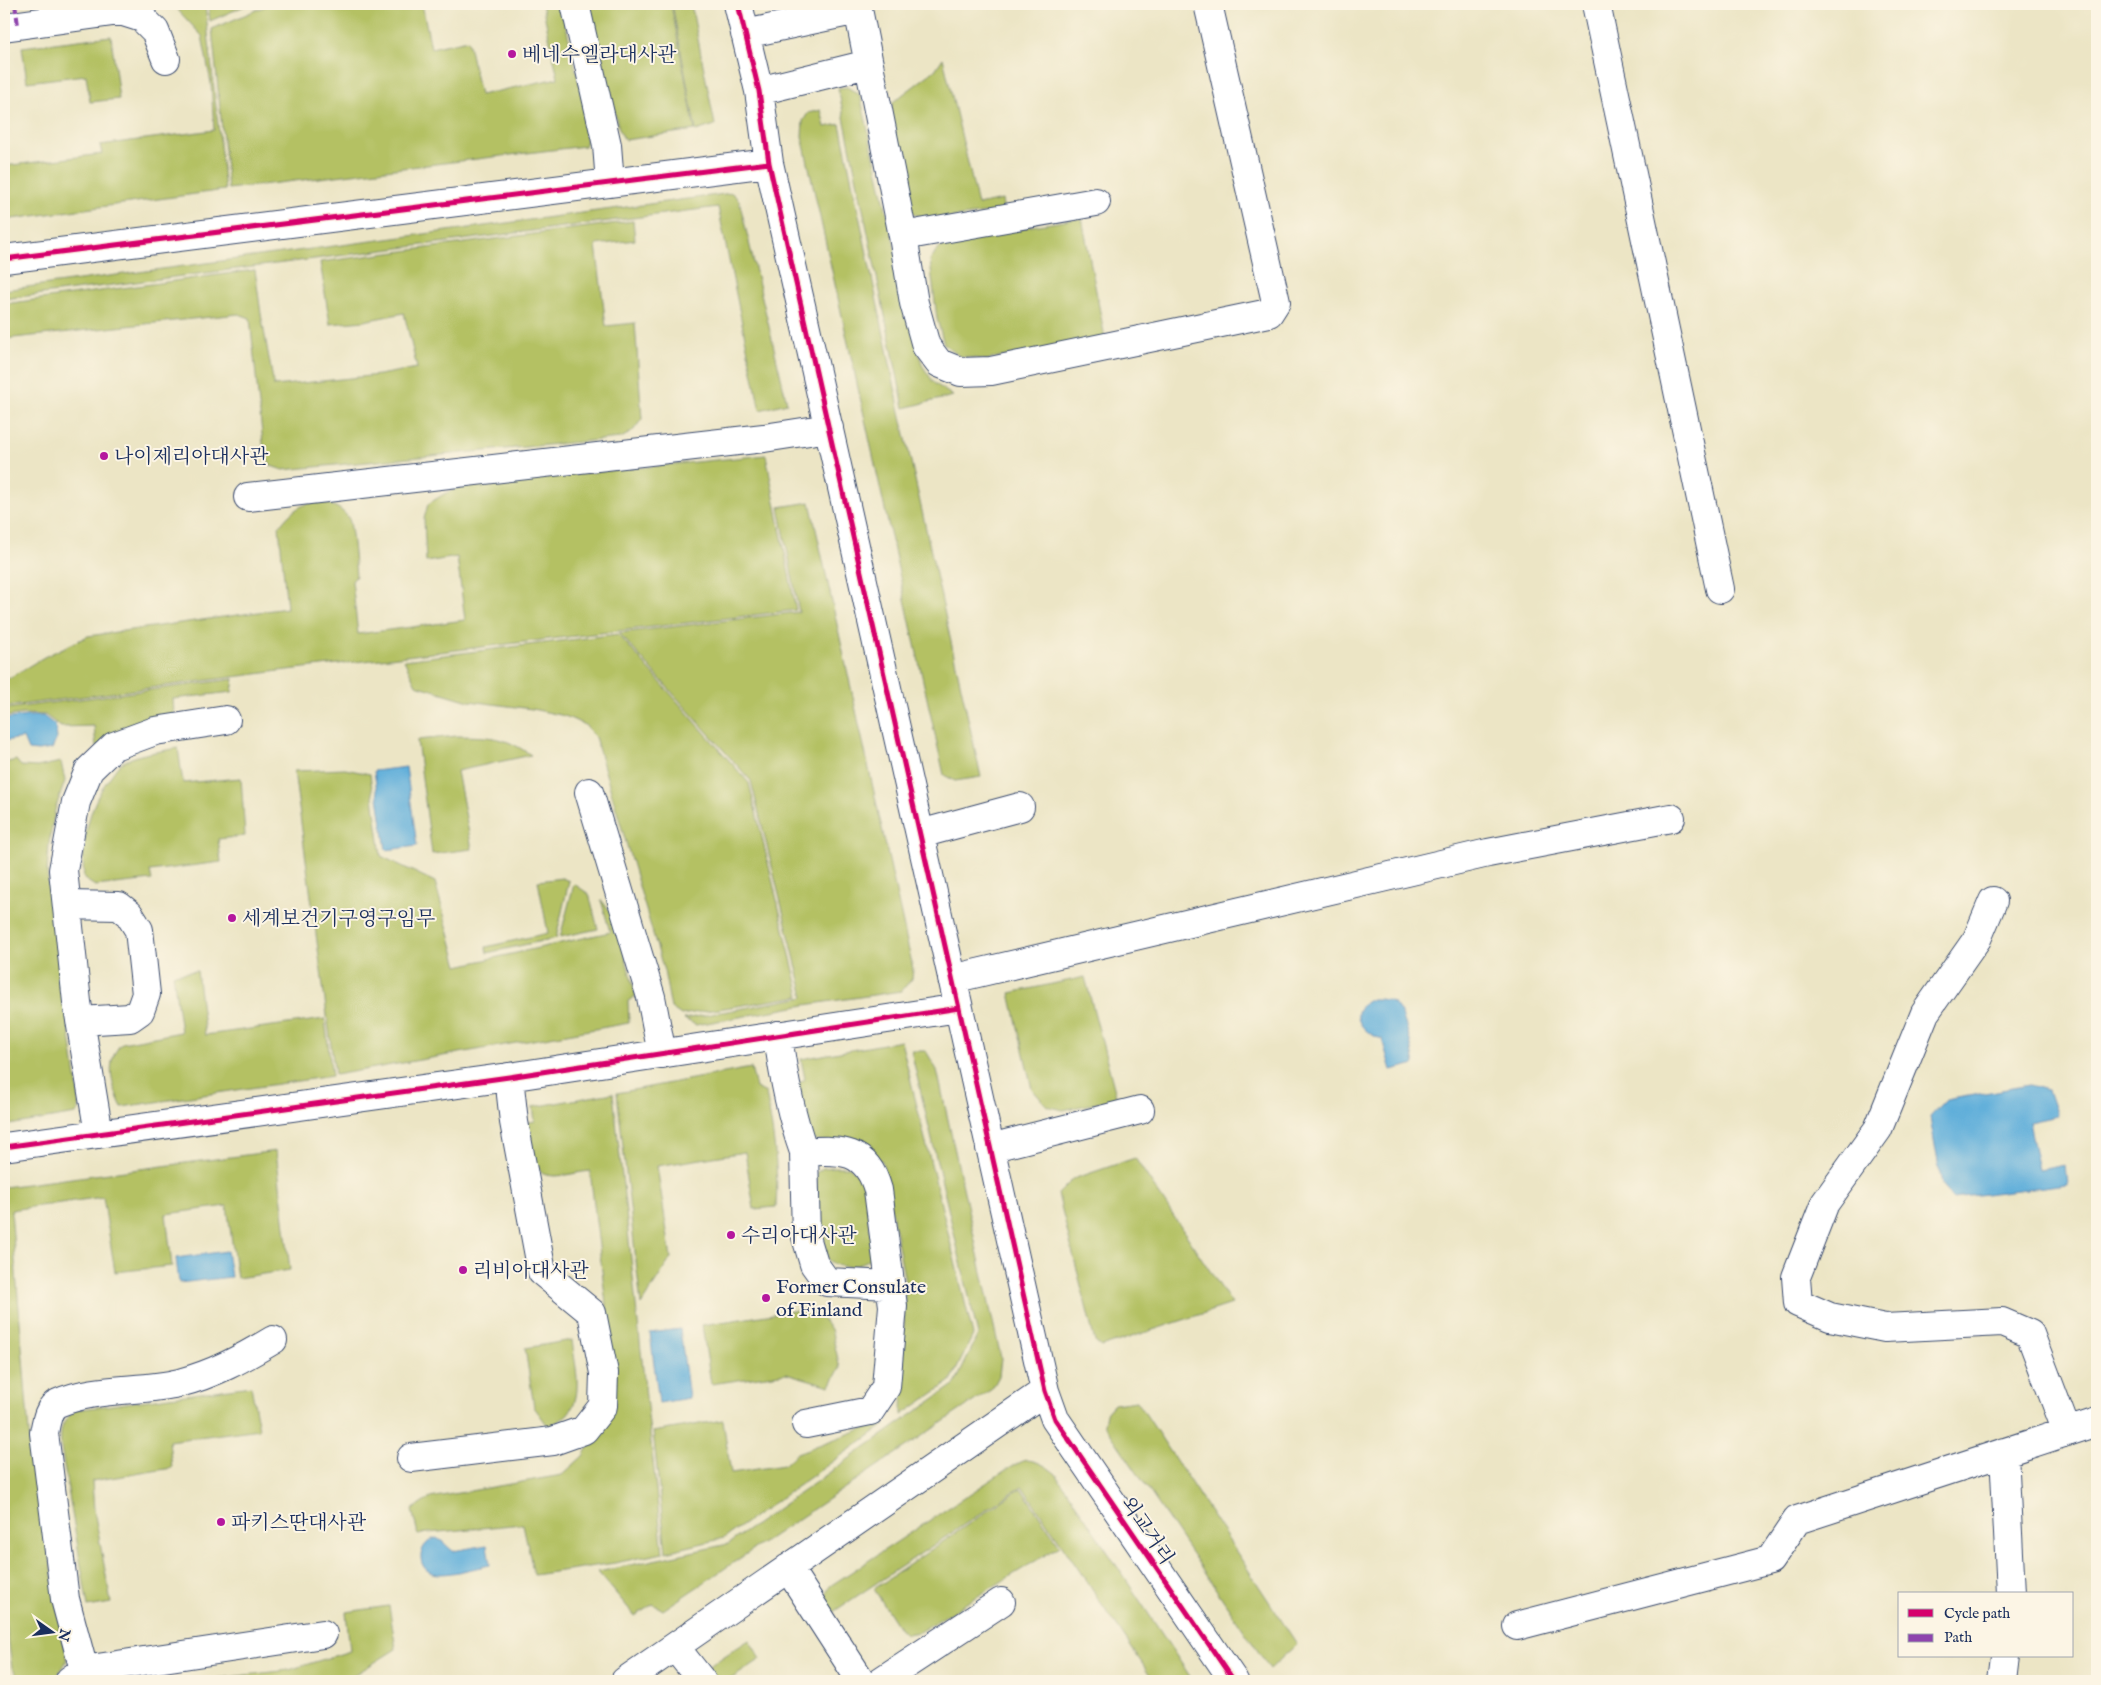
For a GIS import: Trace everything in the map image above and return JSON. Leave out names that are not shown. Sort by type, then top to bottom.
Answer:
[{"type":"street","points":[[575,4],[607,145],[610,183]]},
{"type":"street","name":"외교거리","points":[[738,4],[759,91],[770,163],[1045,1391],[1055,1419],[1234,1681]]},
{"type":"street","points":[[745,34],[858,7],[903,236],[914,303],[926,346],[939,363],[961,372],[991,371],[1269,313],[1276,302],[1208,4]]},
{"type":"street","points":[[1596,4],[1720,589]]},
{"type":"street","points":[[4,27],[120,11],[142,18],[156,30],[166,59]]},
{"type":"street","points":[[759,91],[868,64]]},
{"type":"street","points":[[4,259],[770,163]]},
{"type":"street","points":[[903,236],[1096,202]]},
{"type":"street","points":[[248,497],[764,438],[829,428]]},
{"type":"street","points":[[99,1134],[80,1021],[63,870],[76,802],[89,770],[114,746],[155,730],[226,720]]},
{"type":"street","points":[[589,792],[651,997],[662,1054]]},
{"type":"street","points":[[920,834],[1020,807]]},
{"type":"street","points":[[952,979],[1488,853],[1671,818]]},
{"type":"street","points":[[1993,901],[1977,939],[1925,1013],[1878,1129],[1825,1203],[1796,1277],[1798,1303],[1830,1318],[1886,1328],[2002,1322],[2030,1334],[2067,1432]]},
{"type":"street","points":[[67,905],[119,906],[129,914],[139,930],[146,994],[140,1011],[130,1018],[80,1021]]},
{"type":"street","points":[[4,1147],[509,1077],[959,1008]]},
{"type":"street","points":[[778,1035],[784,1080],[793,1123],[804,1152],[806,1237],[814,1264],[827,1282],[890,1285]]},
{"type":"street","points":[[412,1458],[553,1441],[584,1430],[603,1406],[604,1373],[592,1313],[542,1272],[514,1122],[509,1077]]},
{"type":"street","points":[[990,1148],[1140,1110]]},
{"type":"street","points":[[804,1152],[822,1150],[843,1153],[862,1159],[873,1173],[878,1190],[893,1306],[886,1387],[870,1411],[806,1424]]},
{"type":"street","points":[[273,1340],[223,1369],[178,1383],[83,1396],[56,1404],[47,1416],[44,1433],[76,1676],[323,1634]]},
{"type":"street","points":[[625,1681],[1045,1391]]},
{"type":"street","points":[[1516,1626],[1770,1560],[1797,1520],[2097,1422]]},
{"type":"street","points":[[2004,1452],[2011,1592]]},
{"type":"street","points":[[788,1568],[861,1681]]},
{"type":"street","points":[[881,1681],[1001,1602]]},
{"type":"street","points":[[675,1647],[702,1681]]},
{"type":"street","points":[[2002,1681],[2005,1658]]},
{"type":"green space","points":[[165,4],[205,4],[225,190],[4,220],[4,166],[102,154],[100,145],[214,130],[211,83],[202,36],[176,8]]},
{"type":"green space","points":[[208,4],[249,4],[210,21]]},
{"type":"green space","points":[[270,4],[422,4],[431,48],[468,40],[480,95],[558,78],[542,4],[561,4],[587,118],[585,146],[228,189],[212,29]]},
{"type":"green space","points":[[589,4],[671,4],[695,130],[625,140],[620,132],[612,104]]},
{"type":"green space","points":[[672,4],[691,4],[715,125],[696,131]]},
{"type":"green space","points":[[111,36],[119,99],[90,102],[86,75],[27,82],[22,47]]},
{"type":"green space","points":[[943,58],[978,205],[1002,200],[1004,211],[929,220],[909,212],[888,120],[893,102],[935,70]]},
{"type":"green space","points":[[847,87],[860,95],[922,365],[934,383],[953,396],[904,408],[838,88]]},
{"type":"green space","points":[[821,110],[825,127],[840,124],[900,412],[981,777],[955,781],[944,775],[802,136],[803,121],[808,113]]},
{"type":"green space","points":[[732,193],[739,200],[787,403],[760,410],[718,207],[4,299],[4,290]]},
{"type":"green space","points":[[1082,218],[1105,338],[986,360],[959,356],[944,344],[937,319],[930,261],[936,251],[952,239]]},
{"type":"green space","points":[[633,221],[635,240],[596,245],[606,326],[635,323],[642,419],[632,432],[621,438],[283,470],[271,466],[264,453],[250,318],[239,314],[4,339],[4,304],[255,270],[274,386],[379,375],[417,368],[404,313],[364,321],[330,324],[320,262]]},
{"type":"green space","points":[[766,455],[796,610],[279,671],[4,707],[4,678],[11,677],[44,657],[88,636],[287,608],[279,527],[301,506],[315,503],[331,505],[341,510],[349,519],[356,576],[352,581],[358,634],[465,620],[457,557],[426,562],[424,519],[428,504],[444,494],[465,485]]},
{"type":"green space","points":[[810,502],[913,969],[912,979],[901,991],[805,1005],[696,1025],[684,1019],[804,997],[751,781],[619,633],[799,612],[779,507]]},
{"type":"green space","points":[[618,634],[749,783],[800,996],[681,1015],[671,1008],[664,971],[595,737],[585,725],[565,716],[532,709],[469,701],[416,685],[404,660]]},
{"type":"green space","points":[[234,679],[232,692],[173,699],[174,714],[137,724],[96,747],[94,726],[61,727],[45,715],[23,714],[4,717],[4,709]]},
{"type":"green space","points":[[457,736],[504,740],[531,755],[457,771],[472,849],[432,854],[417,740]]},
{"type":"green space","points":[[178,748],[183,783],[241,778],[245,836],[218,839],[221,862],[150,871],[152,880],[95,886],[84,879],[85,839],[91,812],[102,788],[119,765],[125,761],[147,754]]},
{"type":"green space","points":[[16,760],[21,766],[37,767],[61,762],[65,781],[55,810],[49,844],[47,872],[79,1099],[76,1114],[9,1125],[4,1066],[4,763]]},
{"type":"green space","points":[[345,769],[370,774],[381,856],[435,882],[458,966],[610,932],[601,900],[614,915],[636,996],[628,1001],[629,1023],[335,1075],[294,771]]},
{"type":"green space","points":[[562,878],[569,881],[556,938],[487,953],[486,947],[548,933],[538,881]]},
{"type":"green space","points":[[574,884],[589,894],[598,929],[560,937]]},
{"type":"green space","points":[[197,971],[205,1035],[325,1019],[332,1076],[122,1107],[115,1091],[111,1066],[116,1050],[122,1043],[181,1032],[173,974]]},
{"type":"green space","points":[[1085,977],[1117,1099],[1063,1110],[1047,1106],[1032,1089],[1010,993]]},
{"type":"green space","points":[[901,1041],[973,1335],[951,1381],[902,1415],[905,1282],[882,1161],[847,1143],[810,1140],[796,1085],[805,1079],[801,1059]]},
{"type":"green space","points":[[911,1051],[926,1051],[937,1070],[1001,1358],[999,1376],[992,1389],[663,1610],[653,1604],[635,1616],[598,1572],[728,1544],[955,1384],[978,1335]]},
{"type":"green space","points":[[751,1068],[756,1088],[766,1093],[776,1164],[776,1207],[754,1209],[745,1152],[657,1166],[671,1258],[641,1305],[617,1093]]},
{"type":"green space","points":[[4,1080],[8,1124],[4,1125]]},
{"type":"green space","points":[[613,1093],[663,1553],[615,1563],[534,1575],[523,1524],[418,1534],[412,1510],[430,1498],[562,1475],[583,1456],[611,1407],[615,1379],[590,1171],[555,1176],[540,1170],[531,1156],[525,1123],[535,1121],[533,1107]]},
{"type":"green space","points":[[276,1151],[290,1270],[237,1278],[227,1206],[166,1214],[172,1266],[115,1272],[103,1197],[11,1210],[29,1433],[67,1660],[58,1674],[50,1680],[21,1681],[12,1668],[4,1607],[4,1187]]},
{"type":"green space","points":[[1135,1158],[1232,1304],[1101,1347],[1095,1342],[1058,1194],[1073,1179]]},
{"type":"green space","points":[[850,1167],[865,1183],[873,1258],[850,1266],[839,1266],[828,1260],[818,1208],[816,1173],[823,1168]]},
{"type":"green space","points":[[812,1308],[831,1329],[840,1368],[830,1386],[786,1373],[711,1384],[702,1325]]},
{"type":"green space","points":[[572,1340],[577,1378],[575,1402],[570,1411],[561,1420],[548,1426],[534,1407],[525,1348]]},
{"type":"green space","points":[[251,1386],[259,1429],[169,1441],[172,1468],[92,1481],[94,1510],[111,1603],[88,1607],[61,1448],[61,1431],[64,1422],[75,1410]]},
{"type":"green space","points":[[1137,1401],[1297,1644],[1270,1669],[1104,1424],[1106,1413],[1114,1404]]},
{"type":"green space","points":[[723,1420],[731,1473],[784,1465],[797,1453],[862,1429],[886,1424],[724,1538],[666,1552],[653,1432]]},
{"type":"green space","points":[[1026,1460],[1042,1464],[1056,1474],[1193,1681],[1154,1681],[1022,1486],[830,1614],[825,1600],[830,1586],[1012,1466]]},
{"type":"green space","points":[[1021,1488],[1060,1546],[919,1632],[907,1634],[900,1630],[874,1589]]},
{"type":"green space","points":[[389,1606],[396,1649],[345,1681],[194,1681],[289,1670],[350,1651],[346,1612]]},
{"type":"green space","points":[[749,1640],[761,1659],[728,1681],[710,1681],[709,1666]]},
{"type":"water","points":[[43,716],[55,725],[57,738],[52,749],[28,750],[23,738],[4,741],[4,719]]},
{"type":"water","points":[[406,767],[417,846],[386,850],[374,771]]},
{"type":"water","points":[[1372,999],[1392,1002],[1401,1013],[1415,1064],[1391,1070],[1382,1039],[1374,1036],[1362,1027],[1358,1015],[1359,1009]]},
{"type":"water","points":[[2029,1085],[2048,1090],[2057,1116],[2029,1122],[2039,1170],[2065,1165],[2067,1184],[1953,1198],[1942,1185],[1930,1117],[1946,1100]]},
{"type":"water","points":[[227,1251],[231,1277],[179,1283],[176,1258]]},
{"type":"water","points":[[680,1329],[689,1398],[659,1403],[650,1333]]},
{"type":"water","points":[[436,1538],[453,1551],[487,1545],[490,1565],[452,1573],[431,1573],[422,1564],[421,1558],[424,1546]]},
{"type":"marked path","points":[[15,4],[18,25]]},
{"type":"cycle path","points":[[738,4],[759,91],[769,163],[1045,1391],[1055,1419],[1234,1681]]},
{"type":"cycle path","points":[[4,259],[769,163]]},
{"type":"cycle path","points":[[4,1147],[509,1077],[959,1008]]},
{"type":"place","name":"베네수엘라대사관","points":[[512,54]]},
{"type":"place","name":"나이제리아대사관","points":[[104,456]]},
{"type":"place","name":"세계보건기구영구임무","points":[[232,918]]},
{"type":"place","name":"수리아대사관","points":[[731,1235]]},
{"type":"place","name":"리비아대사관","points":[[463,1270]]},
{"type":"place","name":"Former Consulate of Finland","points":[[766,1298]]},
{"type":"place","name":"파키스딴대사관","points":[[221,1522]]}]
